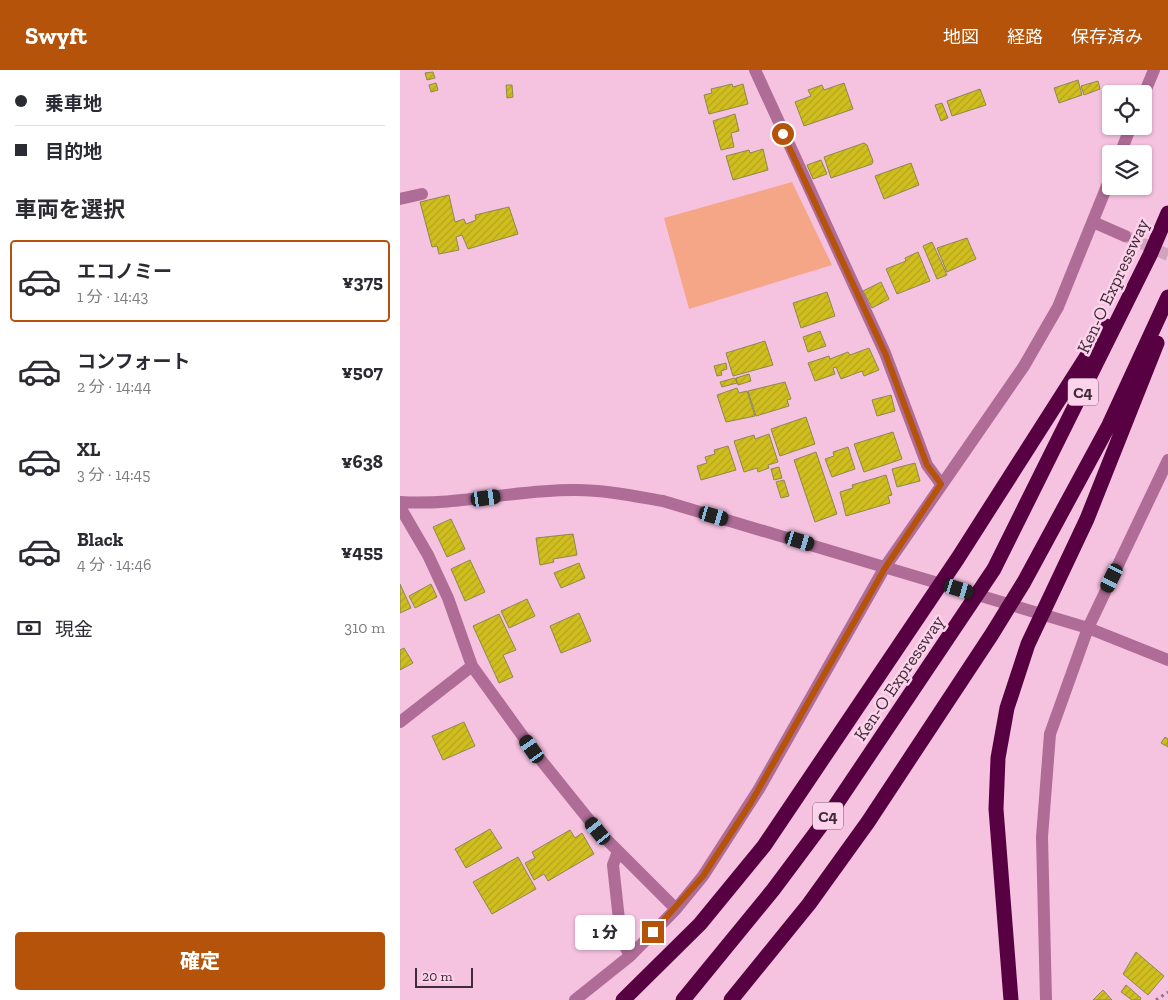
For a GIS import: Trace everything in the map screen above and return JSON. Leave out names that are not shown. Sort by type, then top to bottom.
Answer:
[{"type":"highway","name":"Ken-O Expressway","points":[[683,1000],[773,890],[829,815],[994,569],[1150,255],[1168,213]]},
{"type":"highway","points":[[623,1000],[700,924],[764,846],[958,558],[1150,255]]},
{"type":"highway","name":"C4","points":[[731,1000],[808,904],[868,822],[992,634],[1024,582],[1109,425],[1168,297]]},
{"type":"highway","points":[[1010,1000],[996,809],[998,758],[1007,708],[1028,644],[1087,519],[1168,316]]},
{"type":"street","points":[[755,70],[885,353],[927,465],[941,484]]},
{"type":"street","points":[[1148,85],[1154,70]]},
{"type":"street","points":[[400,199],[422,194]]},
{"type":"street","points":[[575,1000],[630,956],[676,909],[703,876],[759,789],[885,568],[1024,366],[1058,307],[1104,195]]},
{"type":"street","points":[[1093,222],[1125,236]]},
{"type":"street","points":[[1046,1000],[1042,837],[1050,734],[1088,628],[1168,460]]},
{"type":"street","points":[[400,502],[434,503],[575,490],[614,492],[663,501],[1088,628],[1168,660]]},
{"type":"street","points":[[400,507],[428,555],[448,598],[472,666],[532,749],[598,831],[676,909]]},
{"type":"street","points":[[400,722],[422,708],[472,666]]},
{"type":"street","points":[[618,851],[613,866],[621,938],[630,956]]},
{"type":"path","points":[[1156,1000],[1168,992]]},
{"type":"shaded area","points":[[792,182],[832,265],[689,309],[664,218]]},
{"type":"building","points":[[433,72],[435,78],[427,80],[425,73]]},
{"type":"building","points":[[1078,80],[1082,95],[1059,103],[1054,88]]},
{"type":"building","points":[[1098,81],[1100,89],[1084,95],[1081,86]]},
{"type":"building","points":[[436,83],[438,90],[431,92],[429,85]]},
{"type":"building","points":[[844,83],[853,109],[804,126],[795,102],[811,96],[808,90],[822,85],[824,90]]},
{"type":"building","points":[[732,84],[733,87],[743,84],[748,104],[709,114],[704,95],[712,93],[711,89]]},
{"type":"building","points":[[506,85],[512,85],[513,97],[507,98]]},
{"type":"building","points":[[980,89],[986,105],[952,116],[947,101]]},
{"type":"building","points":[[942,103],[948,118],[941,121],[935,105]]},
{"type":"building","points":[[735,114],[739,131],[731,133],[734,147],[721,150],[713,121]]},
{"type":"building","points":[[864,143],[867,145],[873,161],[872,164],[831,178],[824,157]]},
{"type":"building","points":[[763,149],[768,170],[733,180],[726,156],[749,150],[750,153]]},
{"type":"building","points":[[821,160],[827,174],[813,179],[807,165]]},
{"type":"building","points":[[911,163],[919,185],[884,199],[875,176]]},
{"type":"building","points":[[449,195],[455,222],[464,219],[466,224],[476,220],[475,215],[509,207],[518,234],[468,249],[462,235],[456,237],[459,250],[439,254],[437,246],[432,247],[420,202]]},
{"type":"building","points":[[967,238],[976,259],[947,272],[937,248]]},
{"type":"building","points":[[932,242],[947,275],[937,279],[923,246]]},
{"type":"building","points":[[918,252],[930,281],[897,294],[886,269],[906,261],[905,258]]},
{"type":"building","points":[[881,282],[889,299],[872,308],[863,291]]},
{"type":"building","points":[[827,292],[835,316],[801,328],[793,303]]},
{"type":"building","points":[[820,331],[826,346],[808,352],[803,337]]},
{"type":"building","points":[[765,341],[773,365],[733,376],[726,353]]},
{"type":"building","points":[[869,348],[879,370],[864,376],[862,371],[841,379],[836,367],[833,368],[835,374],[815,381],[808,363],[829,356],[830,359],[848,352],[850,355]]},
{"type":"building","points":[[726,363],[727,369],[721,371],[722,375],[717,376],[714,366]]},
{"type":"building","points":[[749,374],[751,381],[738,385],[736,378]]},
{"type":"building","points":[[735,378],[737,383],[722,387],[720,382]]},
{"type":"building","points":[[785,382],[791,399],[787,400],[789,406],[756,416],[748,391]]},
{"type":"building","points":[[737,388],[739,393],[747,391],[755,416],[726,422],[717,395]]},
{"type":"building","points":[[891,395],[895,411],[877,416],[872,400]]},
{"type":"building","points":[[806,417],[815,444],[780,456],[771,429]]},
{"type":"building","points":[[893,432],[902,459],[864,472],[854,444]]},
{"type":"building","points":[[769,434],[778,462],[768,465],[769,468],[758,472],[757,468],[744,472],[734,441],[754,435],[755,439]]},
{"type":"building","points":[[728,446],[736,470],[701,480],[697,466],[707,463],[705,457],[715,454],[714,450]]},
{"type":"building","points":[[848,447],[855,469],[832,477],[825,459],[834,456],[833,452]]},
{"type":"building","points":[[816,452],[837,514],[815,522],[794,460]]},
{"type":"building","points":[[915,463],[920,481],[897,487],[892,469]]},
{"type":"building","points":[[779,467],[782,478],[774,480],[771,469]]},
{"type":"building","points":[[886,475],[892,495],[888,496],[890,503],[846,516],[840,492],[853,488],[852,485]]},
{"type":"building","points":[[784,480],[789,496],[781,498],[776,482]]},
{"type":"building","points":[[451,519],[465,549],[447,557],[433,527]]},
{"type":"building","points":[[573,534],[577,555],[553,559],[554,562],[540,565],[536,538]]},
{"type":"building","points":[[470,560],[485,592],[465,601],[451,569]]},
{"type":"building","points":[[579,563],[585,578],[561,588],[554,573]]},
{"type":"building","points":[[400,584],[411,608],[400,613]]},
{"type":"building","points":[[431,584],[437,597],[415,608],[409,596]]},
{"type":"building","points":[[527,599],[535,616],[509,628],[501,611]]},
{"type":"building","points":[[579,613],[591,641],[561,653],[550,626]]},
{"type":"building","points":[[499,614],[516,650],[503,655],[513,677],[499,683],[473,626]]},
{"type":"building","points":[[404,648],[413,663],[400,670],[400,650]]},
{"type":"building","points":[[464,722],[475,746],[443,760],[432,736]]},
{"type":"building","points":[[1165,737],[1168,739],[1168,747],[1161,743]]},
{"type":"building","points":[[490,829],[502,848],[466,868],[455,849]]},
{"type":"building","points":[[570,830],[575,838],[582,833],[594,854],[548,881],[544,874],[534,880],[525,863],[535,858],[532,852]]},
{"type":"building","points":[[518,857],[536,889],[492,914],[473,882]]},
{"type":"building","points":[[1136,952],[1164,976],[1148,995],[1123,974]]},
{"type":"building","points":[[1126,985],[1141,998],[1140,1000],[1132,1000],[1121,992]]},
{"type":"building","points":[[1103,990],[1112,1000],[1093,1000]]},
{"type":"tunnel","points":[[1125,236],[1168,255]]},
{"type":"route","points":[[653,932],[676,909],[703,876],[750,804],[885,568],[941,484],[927,465],[885,353],[783,134]]}]
